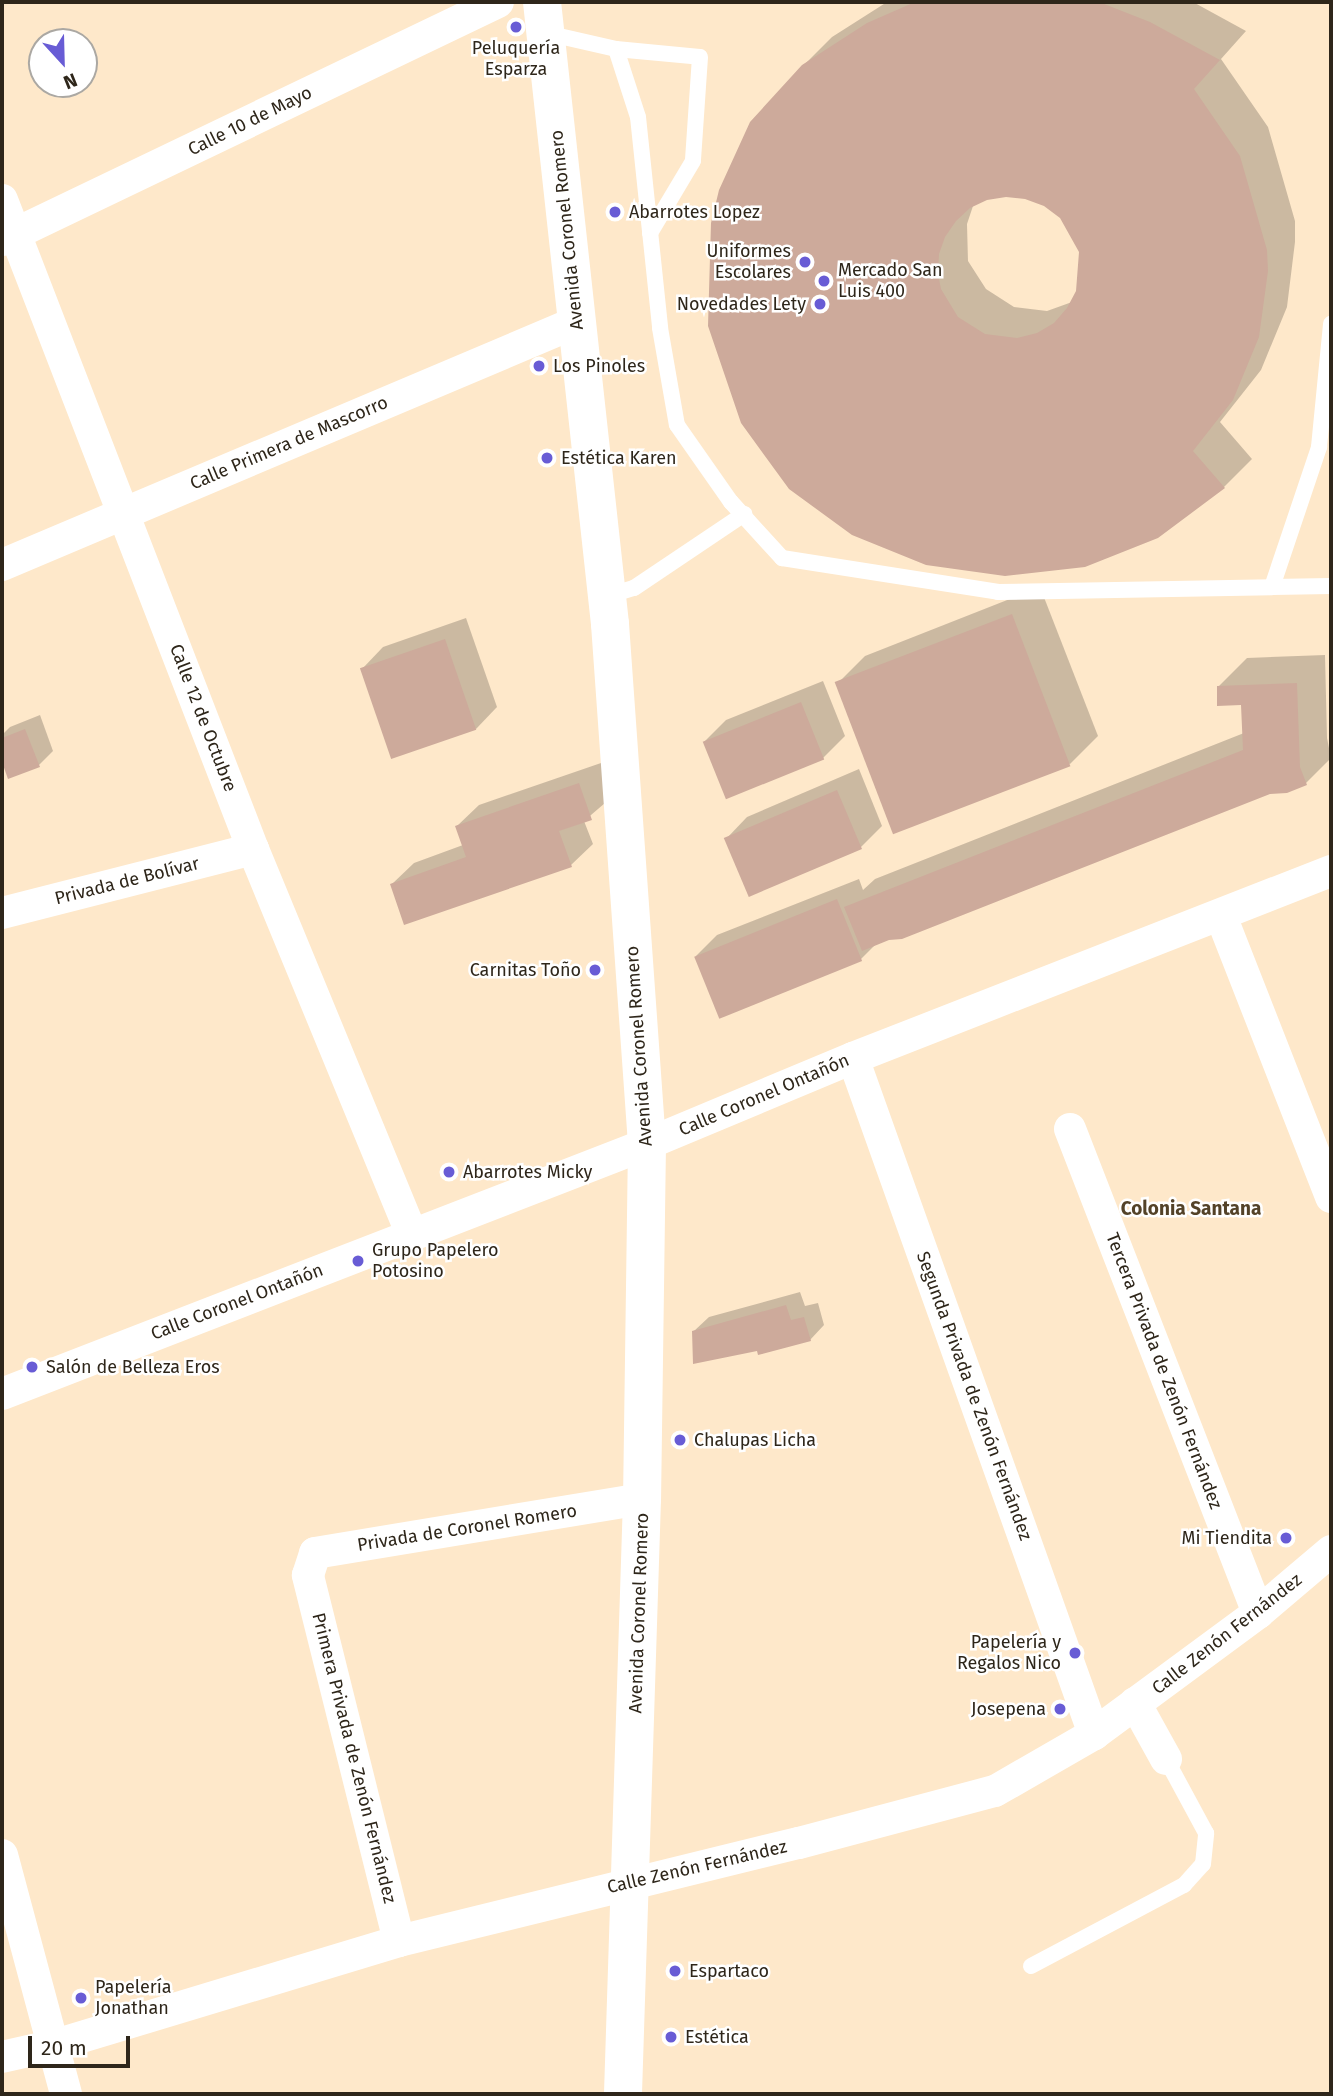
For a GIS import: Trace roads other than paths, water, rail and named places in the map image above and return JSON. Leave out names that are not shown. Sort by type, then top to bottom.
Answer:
[{"type":"main road","name":"Avenida Coronel Romero","points":[[544,18],[607,596],[646,1144],[642,1499],[623,2094]]},
{"type":"street","name":"Calle 10 de Mayo","points":[[9,236],[498,2]]},
{"type":"street","name":"Calle 12 de Octubre","points":[[2,200],[9,236],[124,512],[253,849],[412,1234]]},
{"type":"street","name":"Calle Primera de Mascorro","points":[[2,565],[577,322]]},
{"type":"street","name":"Privada de Bolívar","points":[[2,913],[253,849]]},
{"type":"street","name":"Calle Coronel Ontañón","points":[[2,1394],[646,1144],[853,1058],[1331,871]]},
{"type":"street","points":[[1221,916],[1331,1197]]},
{"type":"street","name":"Segunda Privada de Zenón Fernández","points":[[853,1058],[1094,1734]]},
{"type":"street","name":"Tercera Privada de Zenón Fernández","points":[[1070,1129],[1258,1613]]},
{"type":"street","name":"Privada de Coronel Romero","points":[[308,1576],[315,1553],[642,1499]]},
{"type":"street","name":"Calle Zenón Fernández","points":[[2,2057],[55,2045],[399,1941],[799,1843],[995,1791],[1094,1734],[1258,1613],[1331,1552]]},
{"type":"street","name":"Primera Privada de Zenón Fernández","points":[[308,1576],[399,1941]]},
{"type":"street","points":[[1135,1703],[1166,1759]]},
{"type":"street","points":[[2,1855],[66,2094]]},
{"type":"lane","points":[[544,18],[616,49],[700,57],[693,161],[650,233]]},
{"type":"lane","points":[[616,49],[638,117],[660,328],[677,425],[730,502],[782,558],[998,592],[1331,586]]},
{"type":"lane","points":[[1272,587],[1319,447],[1331,324]]},
{"type":"lane","points":[[607,596],[634,588],[744,514]]},
{"type":"lane","points":[[1031,1966],[1184,1885],[1203,1864],[1206,1833],[1166,1759]]},
{"type":"place","name":"Peluquería Esparza","points":[[516,27]]},
{"type":"place","name":"Abarrotes Lopez","points":[[615,212]]},
{"type":"place","name":"Uniformes Escolares","points":[[805,262]]},
{"type":"place","name":"Mercado San Luis 400","points":[[824,281]]},
{"type":"place","name":"Novedades Lety","points":[[820,304]]},
{"type":"place","name":"Los Pinoles","points":[[539,366]]},
{"type":"place","name":"Estética Karen","points":[[547,458]]},
{"type":"place","name":"Carnitas Toño","points":[[595,970]]},
{"type":"place","name":"Abarrotes Micky","points":[[449,1172]]},
{"type":"place","name":"Grupo Papelero Potosino","points":[[358,1261]]},
{"type":"place","name":"Salón de Belleza Eros","points":[[32,1367]]},
{"type":"place","name":"Chalupas Licha","points":[[680,1440]]},
{"type":"place","name":"Mi Tiendita","points":[[1286,1538]]},
{"type":"place","name":"Papelería y Regalos Nico","points":[[1075,1653]]},
{"type":"place","name":"Josepena","points":[[1060,1709]]},
{"type":"place","name":"Espartaco","points":[[675,1971]]},
{"type":"place","name":"Papelería Jonathan","points":[[81,1998]]},
{"type":"place","name":"Estética","points":[[671,2037]]},
{"type":"district","name":"Colonia Santana","points":[[1191,1209]]}]
